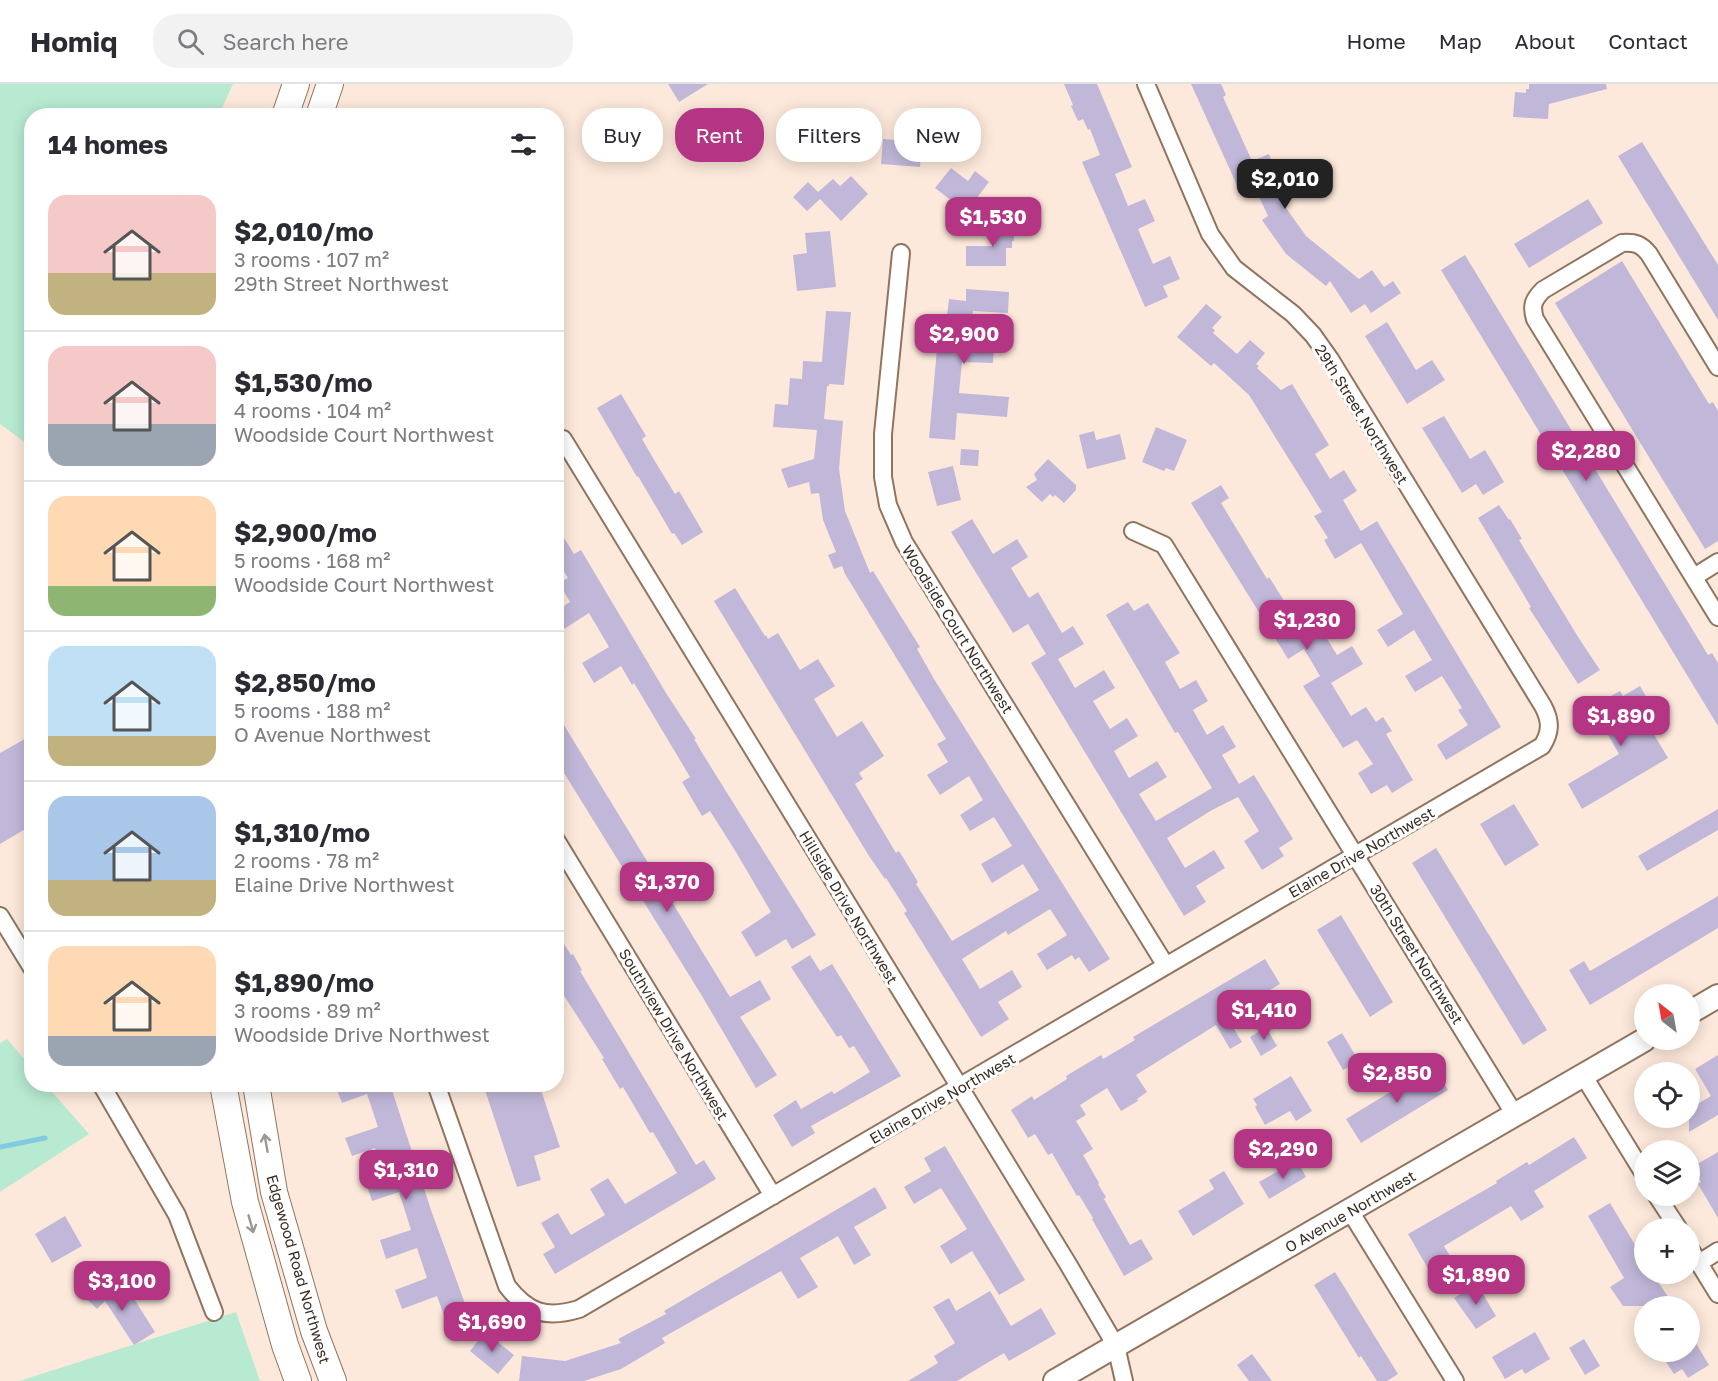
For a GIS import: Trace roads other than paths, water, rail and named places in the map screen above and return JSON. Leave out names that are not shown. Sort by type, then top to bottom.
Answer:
[{"type":"main road","points":[[288,108],[296,84]]},
{"type":"main road","points":[[322,108],[330,84]]},
{"type":"main road","points":[[224,1092],[245,1202],[285,1345],[298,1381]]},
{"type":"main road","name":"Edgewood Road Northwest","points":[[257,1092],[274,1192],[314,1331],[333,1381]]},
{"type":"street","name":"29th Street Northwest","points":[[1146,84],[1210,234],[1234,268],[1293,314],[1313,335],[1330,359],[1543,706],[1550,726]]},
{"type":"street","points":[[1718,367],[1649,254],[1643,246],[1634,242],[1622,243],[1543,290],[1535,299],[1532,309],[1535,319],[1718,617]]},
{"type":"street","name":"Woodside Court Northwest","points":[[901,253],[883,434],[883,477],[888,505],[904,542],[1166,966]]},
{"type":"street","name":"Hillside Drive Northwest","points":[[564,441],[1116,1346],[1124,1381]]},
{"type":"street","name":"30th Street Northwest","points":[[1133,531],[1164,545],[1515,1114]]},
{"type":"street","points":[[1694,577],[1718,562]]},
{"type":"street","name":"Elaine Drive Northwest","points":[[439,1092],[507,1286],[528,1308],[543,1313],[562,1315],[579,1309],[1542,746],[1548,737],[1550,726]]},
{"type":"street","name":"Southview Drive Northwest","points":[[564,863],[772,1196]]},
{"type":"street","points":[[0,916],[24,955]]},
{"type":"street","points":[[1700,1007],[1718,996]]},
{"type":"street","name":"O Avenue Northwest","points":[[1055,1381],[1634,1046]]},
{"type":"street","points":[[1583,1076],[1634,1158]]},
{"type":"street","points":[[106,1092],[177,1215],[214,1312]]},
{"type":"street","points":[[1350,1211],[1455,1381]]},
{"type":"street","points":[[1700,1262],[1718,1251]]},
{"type":"street","points":[[1700,1265],[1718,1294]]},
{"type":"waterway","points":[[0,1147],[45,1138]]}]
